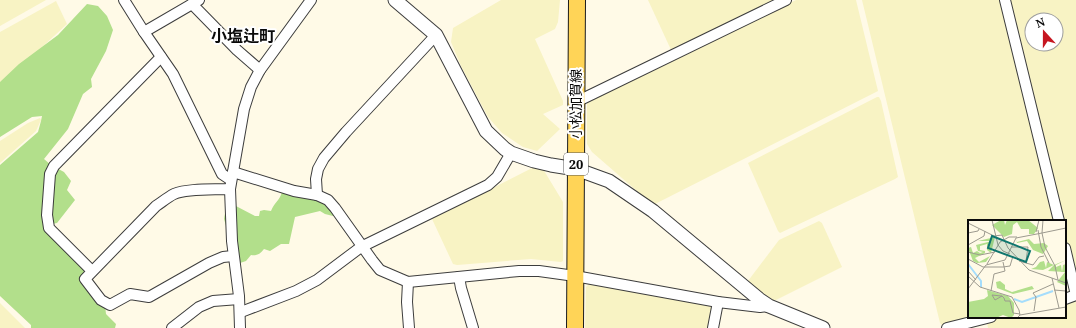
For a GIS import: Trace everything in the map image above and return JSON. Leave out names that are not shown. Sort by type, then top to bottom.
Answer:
[{"type":"main road","name":"小松加賀線","points":[[575,328],[577,0]]},
{"type":"street","points":[[124,0],[173,74],[222,174],[232,180],[317,195],[328,200],[380,270],[408,282],[519,270],[539,271],[576,276],[718,302],[760,307],[769,306]]},
{"type":"street","points":[[240,328],[241,312],[233,256],[232,180],[244,109],[251,87],[260,70],[311,0]]},
{"type":"street","points":[[395,0],[436,35],[486,131],[505,149],[511,153],[551,166],[576,169],[609,181],[653,211],[760,300],[769,306],[823,328]]},
{"type":"street","points":[[576,102],[786,0]]},
{"type":"street","points":[[1005,0],[1059,220]]},
{"type":"street","points":[[144,32],[196,2],[237,50],[260,70]]},
{"type":"street","points":[[317,195],[316,179],[318,169],[324,158],[346,132],[436,35]]},
{"type":"street","points":[[92,271],[49,228],[47,215],[50,174],[54,166],[161,58]]},
{"type":"street","points":[[241,312],[296,291],[317,280],[362,247],[488,185],[497,177],[511,153]]},
{"type":"street","points":[[232,180],[175,194],[166,199],[156,206],[85,279],[101,300],[110,304],[130,294],[148,297],[209,263],[222,257],[233,256]]},
{"type":"street","points":[[1066,252],[1076,295],[1066,299]]},
{"type":"street","points":[[460,277],[461,288],[473,328]]},
{"type":"street","points":[[408,282],[406,302],[409,328]]},
{"type":"street","points":[[172,328],[199,307],[213,301],[239,299]]},
{"type":"street","points":[[713,328],[718,302]]},
{"type":"street","points":[[946,328],[987,318]]},
{"type":"shaded area","points":[[0,0],[46,0],[0,26]]},
{"type":"shaded area","points":[[501,0],[560,0],[558,22],[555,29],[535,39],[563,101],[563,105],[543,114],[560,129],[537,151],[523,147],[502,133],[488,117],[461,66],[451,42],[453,28]]},
{"type":"shaded area","points":[[648,0],[774,0],[672,52]]},
{"type":"shaded area","points":[[796,0],[856,0],[878,91],[653,205],[592,152],[587,144],[587,102]]},
{"type":"shaded area","points":[[862,0],[1001,0],[1055,220],[968,220],[968,318],[973,318],[943,326],[940,323]]},
{"type":"shaded area","points":[[1007,0],[1076,0],[1076,278],[1066,237],[1066,220],[1062,220]]},
{"type":"shaded area","points":[[56,1],[67,24],[0,86],[0,32]]},
{"type":"shaded area","points":[[879,97],[881,101],[898,177],[780,233],[748,163]]},
{"type":"shaded area","points":[[40,118],[41,120],[36,131],[0,163],[0,141],[28,123]]},
{"type":"shaded area","points":[[534,167],[543,169],[563,202],[563,261],[531,259],[457,265],[453,264],[432,219]]},
{"type":"shaded area","points":[[819,221],[822,223],[842,267],[776,300],[773,300],[748,284],[748,281],[779,240]]},
{"type":"shaded area","points":[[589,284],[712,306],[708,328],[585,328],[586,287]]},
{"type":"shaded area","points":[[1076,299],[1076,328],[988,328],[988,321],[1000,318],[1066,318],[1066,302]]},
{"type":"shaded area","points":[[0,303],[25,328],[0,328]]},
{"type":"green space","points":[[87,4],[98,6],[107,16],[113,30],[106,51],[91,79],[92,87],[83,94],[68,129],[44,159],[51,165],[64,172],[71,181],[67,190],[75,200],[57,223],[46,225],[87,273],[104,296],[106,314],[116,324],[115,328],[31,328],[31,325],[0,296],[0,165],[38,132],[42,116],[32,117],[0,137],[0,82],[19,64],[58,35]]},
{"type":"green space","points":[[282,192],[325,202],[335,213],[333,216],[320,211],[295,217],[289,244],[281,244],[270,251],[264,249],[258,254],[251,255],[246,261],[240,263],[237,261],[224,219],[226,212],[234,205],[255,216],[259,216],[260,211],[271,211]]},
{"type":"district","name":"小塩辻町","points":[[243,36]]}]
